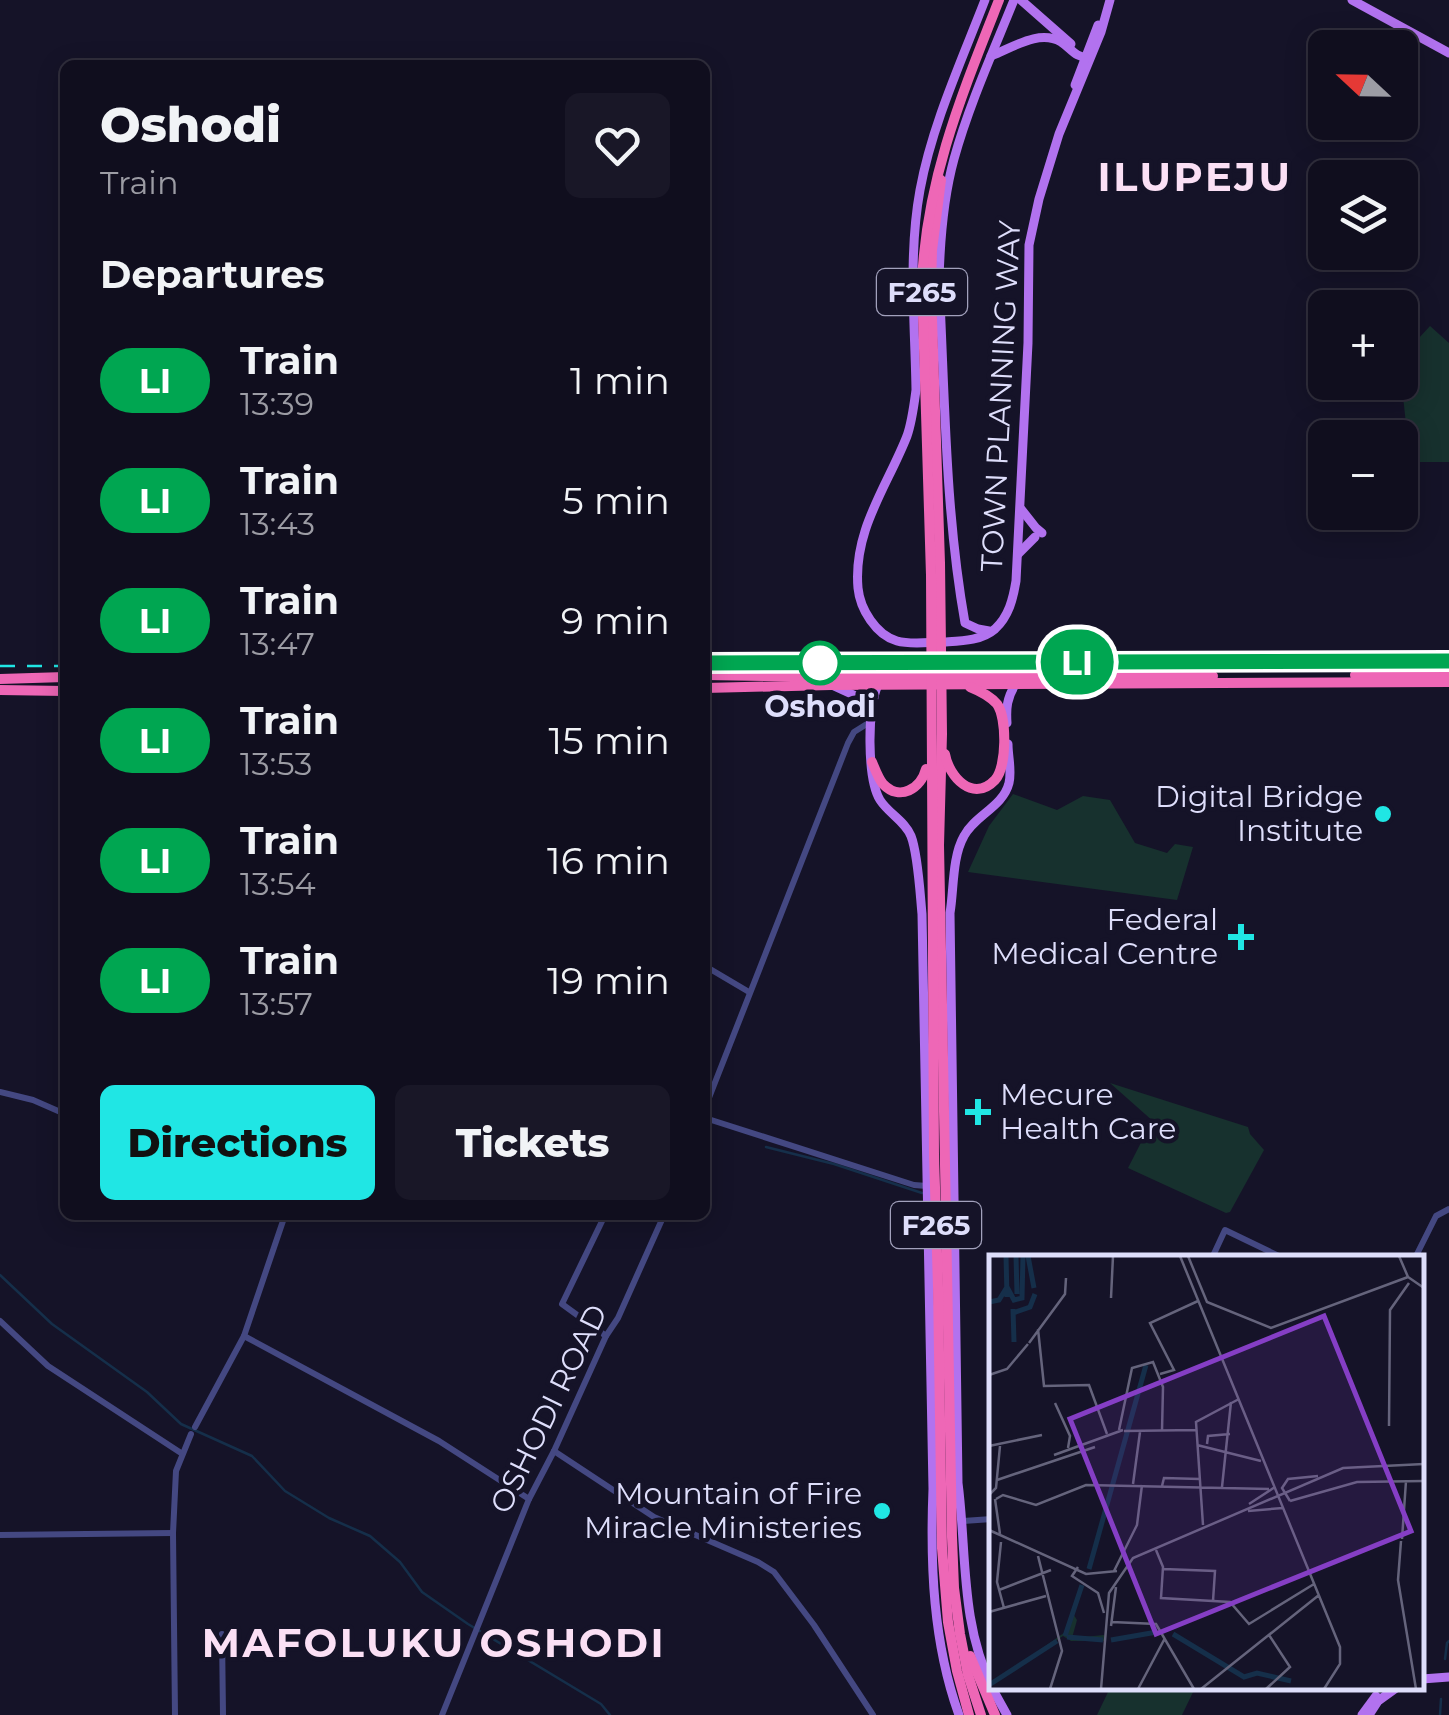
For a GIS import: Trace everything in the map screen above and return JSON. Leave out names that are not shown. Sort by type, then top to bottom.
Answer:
[{"type":"highway","name":"F265","points":[[980,1715],[968,1675],[954,1588],[936,733],[919,314],[923,246],[933,187],[957,109],[1002,0]]},
{"type":"highway","name":"F265","points":[[969,1715],[948,1622],[942,1548],[934,1167],[940,583],[938,315],[931,290],[940,182],[1002,0]]},
{"type":"highway","points":[[931,290],[938,315]]},
{"type":"highway","points":[[710,688],[1449,674]]},
{"type":"highway","points":[[710,676],[1449,682]]},
{"type":"highway","points":[[0,679],[60,677]]},
{"type":"highway","points":[[936,733],[954,777],[971,788],[984,787],[998,778],[1004,761],[1002,712],[988,696],[966,686]]},
{"type":"highway","points":[[0,690],[60,692]]},
{"type":"highway","points":[[872,762],[881,782],[893,791],[918,786],[936,733]]},
{"type":"highway","points":[[954,1588],[972,1662],[995,1715]]},
{"type":"main road","points":[[919,314],[914,249],[920,189],[944,107],[985,0]]},
{"type":"main road","points":[[949,642],[965,632],[951,514],[938,315],[940,251],[955,156],[991,56],[1017,0],[1088,60]]},
{"type":"main road","name":"TOWN PLANNING WAY","points":[[992,631],[1013,599],[1018,554],[1029,245],[1044,179],[1110,0]]},
{"type":"main road","points":[[1352,0],[1449,53]]},
{"type":"main road","points":[[991,56],[1042,37],[1062,43],[1088,60]]},
{"type":"main road","points":[[1071,52],[1077,76]]},
{"type":"main road","name":"TOWN PLANNING WAY","points":[[1071,103],[1077,76],[1088,60]]},
{"type":"main road","points":[[919,340],[908,435],[863,533],[858,592],[871,620],[890,638],[904,642],[949,642],[978,638],[992,631]]},
{"type":"main road","points":[[1018,554],[1038,535],[1020,507]]},
{"type":"main road","points":[[965,624],[992,631]]},
{"type":"main road","points":[[831,685],[858,696],[870,717]]},
{"type":"main road","points":[[878,685],[870,717],[876,792],[912,838],[921,906],[936,1613],[941,1654],[959,1715]]},
{"type":"main road","points":[[989,1679],[971,1630],[964,1582],[951,1368],[950,913],[961,841],[974,821],[998,802],[1009,783],[1006,708],[1016,685]]},
{"type":"main road","points":[[1424,1676],[1449,1675]]},
{"type":"main road","points":[[994,1690],[1007,1715]]},
{"type":"main road","points":[[1366,1715],[1374,1698],[1384,1690]]},
{"type":"main road","points":[[1366,1715],[1393,1690]]},
{"type":"street","points":[[710,1095],[848,743],[870,717]]},
{"type":"street","points":[[710,969],[749,992]]},
{"type":"street","points":[[0,1092],[60,1112]]},
{"type":"street","points":[[710,1120],[927,1186]]},
{"type":"street","points":[[1416,1255],[1436,1216],[1449,1209]]},
{"type":"street","points":[[175,1715],[176,1471],[244,1336],[283,1220]]},
{"type":"street","points":[[604,1220],[562,1304],[606,1336]]},
{"type":"street","name":"OSHODI ROAD","points":[[442,1715],[529,1499],[662,1220]]},
{"type":"street","points":[[1213,1255],[1225,1230],[1277,1255]]},
{"type":"street","points":[[0,1321],[48,1366],[182,1453]]},
{"type":"street","points":[[244,1336],[438,1440],[529,1499]]},
{"type":"street","points":[[554,1451],[654,1517],[774,1572],[873,1715]]},
{"type":"street","points":[[963,1521],[989,1519]]},
{"type":"street","points":[[0,1535],[174,1533]]},
{"type":"street","points":[[222,1634],[223,1715]]},
{"type":"green space","points":[[1430,326],[1449,343],[1449,462],[1418,462],[1418,420],[1406,420],[1403,400],[1418,400],[1419,338]]},
{"type":"green space","points":[[1013,794],[1057,810],[1083,796],[1110,800],[1135,843],[1167,853],[1175,844],[1193,847],[1177,900],[968,872],[989,826]]},
{"type":"green space","points":[[1110,1083],[1248,1127],[1264,1150],[1230,1212],[1128,1168],[1154,1122]]},
{"type":"green space","points":[[1109,1690],[1194,1690],[1182,1715],[1097,1715]]},
{"type":"waterway","points":[[766,1147],[922,1193]]},
{"type":"waterway","points":[[0,1275],[52,1324],[147,1392],[181,1424],[252,1456],[285,1491],[329,1518],[370,1536],[400,1562],[422,1592],[601,1704],[610,1715]]},
{"type":"waterway","points":[[1445,1659],[1449,1641]]},
{"type":"waterway","points":[[1440,1715],[1441,1699]]},
{"type":"railway","points":[[710,659],[1449,658]]},
{"type":"railway","points":[[0,666],[60,666]]},
{"type":"train","name":"LI","points":[[710,663],[1449,661]]},
{"type":"place","name":"Oshodi","points":[[820,663]]},
{"type":"place","name":"Digital Bridge Institute","points":[[1383,814]]},
{"type":"place","name":"Federal Medical Centre","points":[[1241,937]]},
{"type":"place","name":"Mecure Health Care","points":[[978,1112]]},
{"type":"place","name":"Mountain of Fire Miracle Ministeries","points":[[882,1511]]},
{"type":"district","name":"ILUPEJU","points":[[1195,177]]},
{"type":"district","name":"MAFOLUKU OSHODI","points":[[434,1643]]}]
